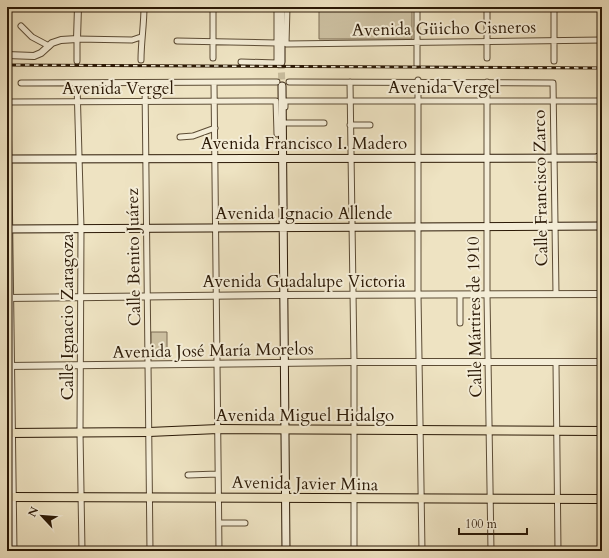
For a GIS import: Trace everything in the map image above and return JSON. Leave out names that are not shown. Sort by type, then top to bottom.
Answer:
[{"type":"main road","points":[[279,62],[282,7]]},
{"type":"main road","points":[[279,84],[284,158],[282,227],[286,551]]},
{"type":"main road","name":"Avenida Francisco I. Madero","points":[[8,159],[601,157]]},
{"type":"main road","name":"Avenida Ignacio Allende","points":[[9,229],[282,227],[487,228],[602,226]]},
{"type":"main road","name":"Avenida Miguel Hidalgo","points":[[10,433],[149,432],[218,429],[355,429],[556,432],[602,431]]},
{"type":"main road","name":"Avenida Javier Mina","points":[[10,497],[602,499]]},
{"type":"street","points":[[77,61],[78,7]]},
{"type":"street","points":[[141,60],[141,37],[144,7]]},
{"type":"street","points":[[213,7],[213,58]]},
{"type":"street","points":[[241,62],[279,62],[277,43],[277,7]]},
{"type":"street","name":"Avenida Güicho Cisneros","points":[[287,7],[286,44],[602,40]]},
{"type":"street","points":[[417,7],[418,65]]},
{"type":"street","points":[[487,7],[487,58]]},
{"type":"street","points":[[554,7],[554,61]]},
{"type":"street","points":[[21,26],[32,36],[49,46]]},
{"type":"street","points":[[7,55],[34,56],[42,53],[49,46],[61,40],[132,40],[141,37]]},
{"type":"street","points":[[177,41],[277,43]]},
{"type":"street","points":[[418,81],[418,295],[422,551]]},
{"type":"street","points":[[214,82],[217,296],[216,364],[219,497],[218,551]]},
{"type":"street","points":[[21,83],[77,84],[214,82],[279,84]]},
{"type":"street","points":[[290,82],[487,82]]},
{"type":"street","points":[[350,82],[349,101],[355,429],[353,499],[354,551]]},
{"type":"street","name":"Calle Francisco Zarco","points":[[487,82],[553,83],[556,294]]},
{"type":"street","name":"Calle Mártires de 1910","points":[[487,82],[487,295],[491,551]]},
{"type":"street","name":"Calle Benito Juárez","points":[[145,83],[150,551]]},
{"type":"street","name":"Calle Ignacio Zaragoza","points":[[77,84],[81,228],[82,366],[80,432],[82,551]]},
{"type":"street","name":"Avenida Vergel","points":[[8,102],[276,101],[277,134]]},
{"type":"street","name":"Avenida Vergel","points":[[285,123],[286,101],[602,101]]},
{"type":"street","points":[[8,102],[10,497],[14,551]]},
{"type":"street","points":[[284,158],[285,123],[324,123]]},
{"type":"street","points":[[350,125],[370,125]]},
{"type":"street","points":[[180,137],[193,136],[215,128]]},
{"type":"street","points":[[460,294],[460,323]]},
{"type":"street","name":"Avenida Guadalupe Victoria","points":[[9,299],[283,295],[602,294]]},
{"type":"street","name":"Avenida José María Morelos","points":[[10,366],[354,362],[420,364],[602,362]]},
{"type":"street","points":[[556,363],[558,551]]},
{"type":"street","points":[[188,475],[218,474]]},
{"type":"street","points":[[219,523],[245,523]]},
{"type":"shaded area","points":[[354,7],[412,7],[412,39],[319,39],[319,10],[353,11]]},
{"type":"shaded area","points":[[151,332],[167,332],[167,358],[151,358]]},
{"type":"tunnel","points":[[281,62],[282,86]]},
{"type":"railway","points":[[7,65],[602,68]]}]
